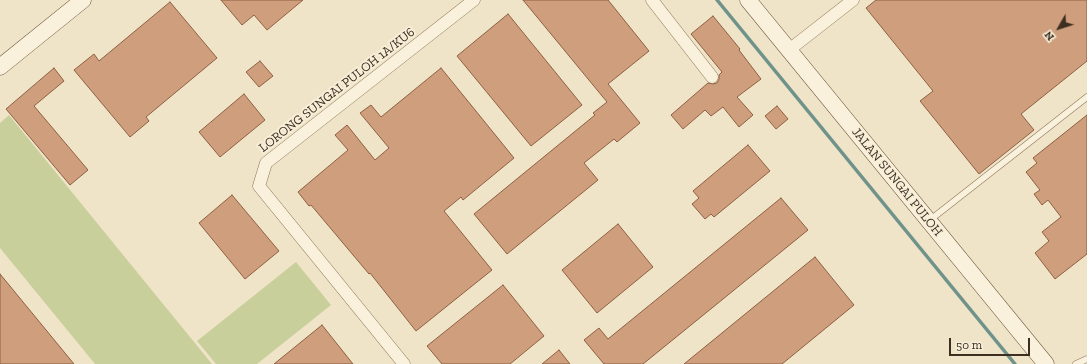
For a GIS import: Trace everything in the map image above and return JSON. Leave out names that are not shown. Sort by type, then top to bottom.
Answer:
[{"type":"street","points":[[0,67],[84,0]]},
{"type":"street","name":"LORONG SUNGAI PULOH 1A/KU6","points":[[404,364],[259,186],[266,163],[474,0]]},
{"type":"street","points":[[652,0],[712,76]]},
{"type":"street","name":"JALAN SUNGAI PULOH","points":[[748,0],[1046,364]]},
{"type":"street","points":[[789,50],[853,0]]},
{"type":"lane","points":[[929,221],[1087,97]]},
{"type":"lane","points":[[1076,364],[1087,359]]},
{"type":"green space","points":[[9,115],[212,364],[95,364],[0,248],[0,123]]},
{"type":"green space","points":[[296,262],[331,305],[257,364],[216,364],[197,341]]},
{"type":"building","points":[[221,0],[303,0],[267,30],[254,15],[242,25]]},
{"type":"building","points":[[523,0],[608,0],[649,51],[608,84],[640,123],[617,142],[614,139],[584,163],[598,180],[507,254],[474,214],[595,115],[593,113],[607,102]]},
{"type":"building","points":[[876,0],[1087,0],[1087,61],[1021,114],[1034,130],[979,174],[920,101],[933,91],[866,8]]},
{"type":"building","points":[[170,2],[217,58],[146,117],[149,121],[130,137],[74,70],[94,54],[99,61]]},
{"type":"building","points":[[508,14],[582,105],[531,146],[457,56]]},
{"type":"building","points":[[713,16],[740,49],[739,50],[761,79],[737,97],[753,115],[739,127],[723,107],[711,116],[705,110],[683,129],[671,115],[708,83],[717,83],[719,75],[722,72],[691,34]]},
{"type":"building","points":[[260,61],[273,76],[259,87],[246,72]]},
{"type":"building","points":[[54,68],[64,81],[34,106],[88,170],[70,185],[6,109]]},
{"type":"building","points":[[441,68],[514,158],[463,200],[461,197],[444,211],[492,270],[416,331],[370,273],[369,274],[311,205],[309,206],[298,192],[348,150],[335,135],[347,125],[375,160],[389,148],[360,113],[371,105],[381,117]]},
{"type":"building","points":[[244,94],[265,120],[220,157],[199,132]]},
{"type":"building","points":[[777,106],[788,119],[776,129],[765,116]]},
{"type":"building","points":[[1087,115],[1087,254],[1055,279],[1035,253],[1049,241],[1042,232],[1061,217],[1048,200],[1042,205],[1034,194],[1040,190],[1026,172],[1037,163],[1033,158]]},
{"type":"building","points":[[748,145],[770,171],[714,217],[711,214],[705,219],[692,204],[699,198],[693,191]]},
{"type":"building","points":[[232,195],[279,251],[245,279],[199,223]]},
{"type":"building","points":[[781,198],[808,230],[643,364],[604,364],[584,340],[599,328],[608,339]]},
{"type":"building","points":[[618,224],[653,267],[597,313],[562,270]]},
{"type":"building","points":[[815,257],[854,305],[782,364],[684,364]]},
{"type":"building","points":[[0,274],[74,364],[0,364]]},
{"type":"building","points":[[503,285],[544,336],[510,364],[442,364],[427,346]]},
{"type":"building","points":[[322,325],[353,364],[274,364]]},
{"type":"building","points":[[559,350],[570,364],[542,364]]},
{"type":"waterway","points":[[717,0],[1015,364]]}]
